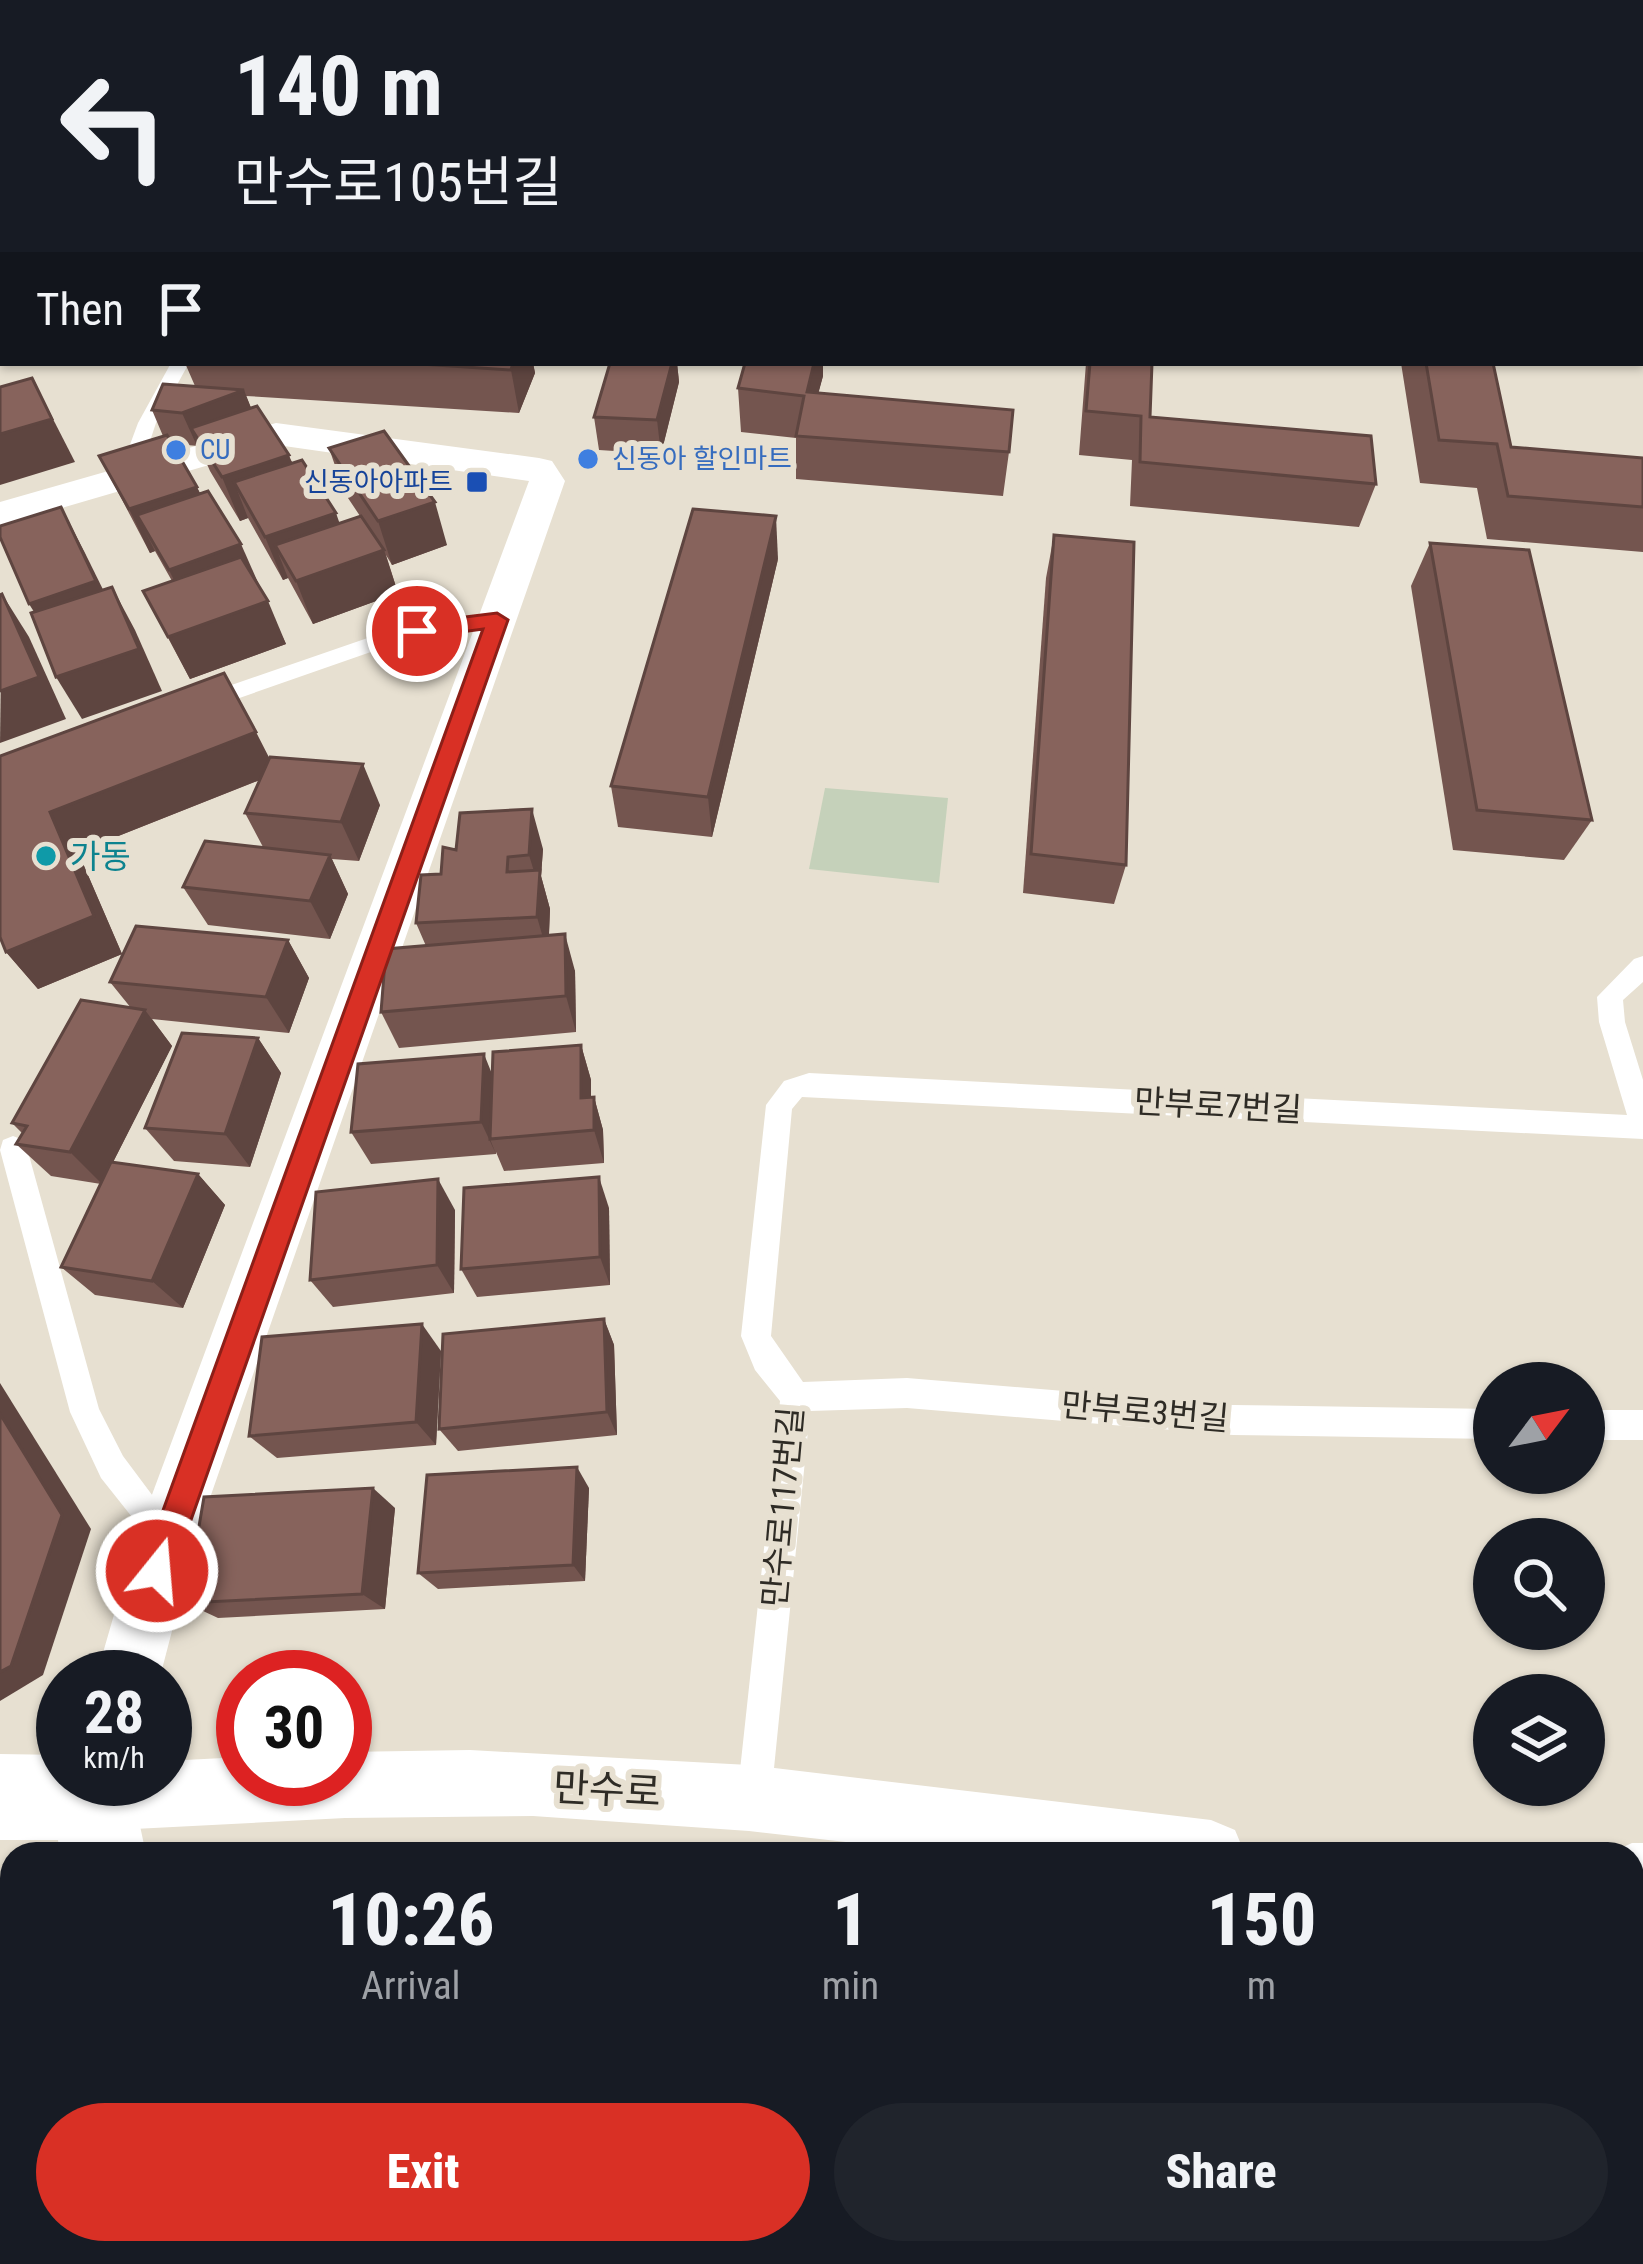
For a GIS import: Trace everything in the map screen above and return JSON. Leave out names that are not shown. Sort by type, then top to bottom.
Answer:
[{"type":"street","points":[[0,514],[276,434],[538,469],[547,481],[167,1535],[135,1650]]},
{"type":"street","name":"만수로","points":[[0,1797],[99,1810],[467,1784],[592,1786],[754,1798],[1113,1842]]},
{"type":"lane","points":[[128,476],[147,423],[178,366]]},
{"type":"lane","points":[[170,714],[385,640],[497,620]]},
{"type":"lane","points":[[1643,966],[1610,997],[1612,1022],[1643,1125]]},
{"type":"lane","name":"만부로7번길","points":[[793,1089],[809,1084],[1643,1125]]},
{"type":"lane","name":"만수로117번길","points":[[754,1798],[796,1397],[766,1360],[756,1336],[779,1105],[793,1089]]},
{"type":"lane","points":[[14,1148],[85,1412],[112,1467],[167,1535]]},
{"type":"lane","name":"만부로3번길","points":[[796,1397],[907,1393],[1233,1420],[1473,1424]]},
{"type":"lane","points":[[1605,1425],[1643,1426]]},
{"type":"green space","points":[[825,788],[948,798],[939,883],[809,869]]},
{"type":"building","points":[[451,366],[512,366],[511,370]]},
{"type":"building","points":[[609,366],[671,366],[657,420],[594,417]]},
{"type":"building","points":[[744,366],[813,366],[807,392],[1013,410],[1009,452],[796,436],[804,396],[738,388]]},
{"type":"building","points":[[1090,366],[1152,366],[1150,417],[1371,436],[1376,484],[1140,462],[1141,416],[1086,411]]},
{"type":"building","points":[[1427,366],[1494,366],[1511,447],[1643,458],[1643,507],[1508,496],[1497,444],[1439,440]]},
{"type":"building","points":[[32,378],[52,419],[0,434],[0,387]]},
{"type":"building","points":[[163,384],[244,390],[182,413],[152,410]]},
{"type":"building","points":[[257,406],[289,455],[222,477],[191,428]]},
{"type":"building","points":[[384,431],[435,502],[378,521],[329,448]]},
{"type":"building","points":[[167,435],[197,487],[129,509],[99,456]]},
{"type":"building","points":[[302,460],[336,513],[265,537],[234,482]]},
{"type":"building","points":[[208,491],[241,544],[169,570],[137,515]]},
{"type":"building","points":[[61,507],[96,581],[29,604],[0,537],[0,526]]},
{"type":"building","points":[[693,509],[776,516],[708,797],[611,786]]},
{"type":"building","points":[[361,516],[384,550],[296,581],[275,545]]},
{"type":"building","points":[[1054,535],[1134,542],[1126,865],[1031,854]]},
{"type":"building","points":[[1430,543],[1529,550],[1592,820],[1477,810]]},
{"type":"building","points":[[241,557],[268,601],[168,637],[143,591]]},
{"type":"building","points":[[112,587],[139,649],[56,677],[31,613]]},
{"type":"building","points":[[0,595],[39,677],[0,691]]},
{"type":"building","points":[[224,673],[256,732],[50,812],[94,916],[6,952],[0,937],[0,756]]},
{"type":"building","points":[[270,757],[363,764],[341,822],[245,813]]},
{"type":"building","points":[[532,809],[529,855],[508,857],[507,872],[540,870],[537,917],[416,923],[421,875],[441,874],[443,847],[456,850],[460,813]]},
{"type":"building","points":[[205,841],[330,855],[310,901],[183,887]]},
{"type":"building","points":[[136,926],[288,940],[266,997],[110,982]]},
{"type":"building","points":[[565,934],[566,996],[381,1012],[386,949]]},
{"type":"building","points":[[81,1000],[145,1010],[70,1152],[16,1144],[27,1126],[12,1123]]},
{"type":"building","points":[[182,1033],[258,1038],[225,1134],[145,1128]]},
{"type":"building","points":[[581,1045],[581,1098],[594,1097],[594,1130],[490,1139],[493,1052]]},
{"type":"building","points":[[484,1054],[481,1122],[351,1132],[358,1064]]},
{"type":"building","points":[[111,1162],[198,1174],[152,1281],[61,1267]]},
{"type":"building","points":[[599,1177],[600,1257],[461,1269],[464,1188]]},
{"type":"building","points":[[438,1179],[437,1265],[310,1280],[316,1192]]},
{"type":"building","points":[[604,1319],[607,1412],[439,1429],[443,1334]]},
{"type":"building","points":[[422,1324],[416,1422],[249,1436],[262,1337]]},
{"type":"building","points":[[0,1414],[62,1515],[11,1666],[0,1672]]},
{"type":"building","points":[[577,1467],[573,1565],[418,1573],[427,1475]]},
{"type":"building","points":[[373,1488],[362,1594],[186,1603],[204,1497]]},
{"type":"place","name":"CU","points":[[176,450]]},
{"type":"place","name":"신동아 할인마트","points":[[588,459]]},
{"type":"place","name":"신동아아파트","points":[[477,482]]},
{"type":"place","name":"가동","points":[[46,856]]},
{"type":"route","points":[[157,1571],[497,620],[417,631]]}]
